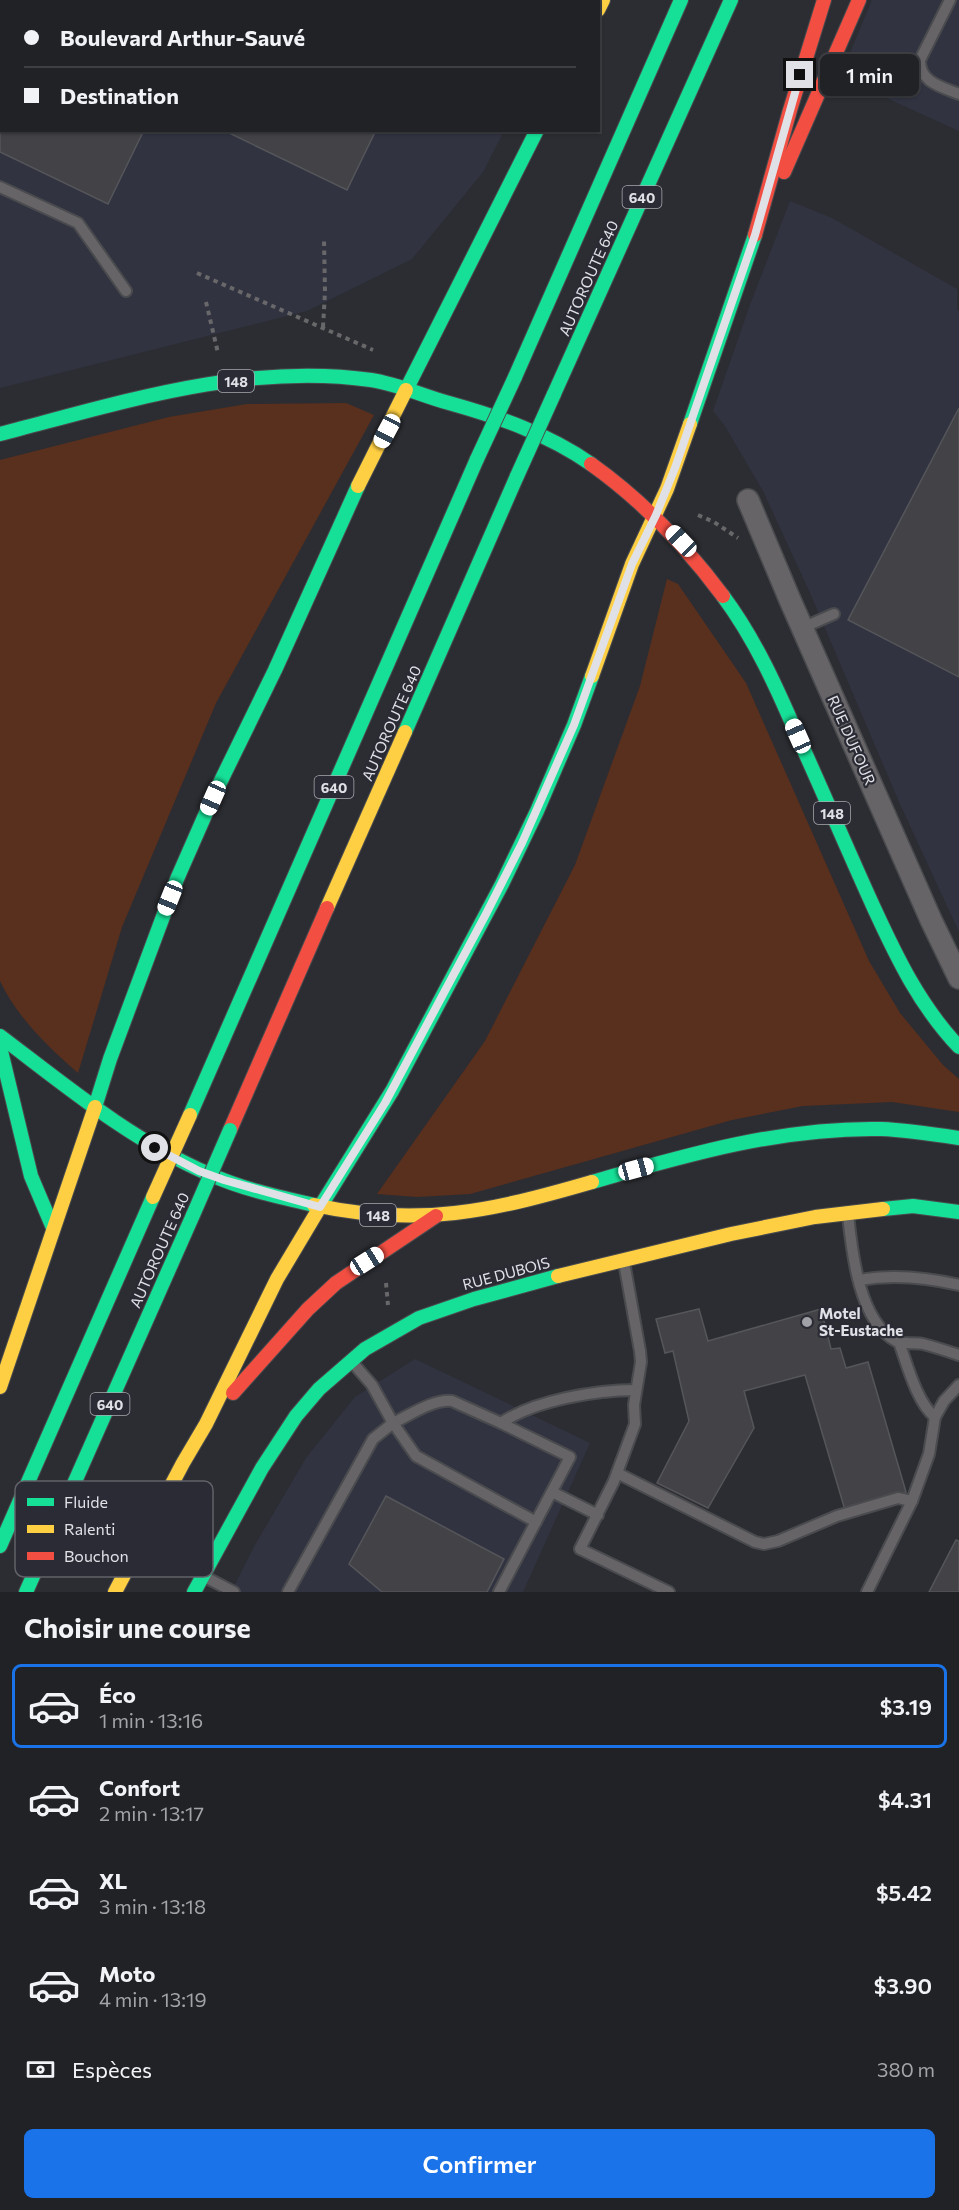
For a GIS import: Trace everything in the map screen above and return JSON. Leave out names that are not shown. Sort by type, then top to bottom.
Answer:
[{"type":"main road","name":"AUTOROUTE 640","points":[[28,1481],[681,0]]},
{"type":"main road","name":"AUTOROUTE 640","points":[[75,1481],[517,476],[731,0]]},
{"type":"main road","points":[[174,1481],[206,1424],[277,1279],[392,1091],[522,843],[574,725],[632,564],[667,489],[755,235],[824,0]]},
{"type":"main road","points":[[755,235],[859,0]]},
{"type":"main road","points":[[0,1386],[111,1059],[177,879],[275,670],[347,507],[536,132]]},
{"type":"main road","name":"148","points":[[0,434],[179,390],[254,379],[354,378],[372,380],[481,410],[561,445],[585,459],[612,478],[656,515],[695,557],[751,639],[777,691],[900,965],[930,1012],[959,1047]]},
{"type":"main road","name":"148","points":[[0,1036],[95,1107],[155,1148],[199,1171],[249,1188],[320,1207],[371,1215],[436,1216],[494,1207],[716,1148],[791,1133],[843,1128],[891,1128],[959,1137]]},
{"type":"main road","points":[[0,1047],[31,1176],[53,1228]]},
{"type":"main road","name":"RUE DUBOIS","points":[[213,1555],[262,1468],[290,1424],[320,1389],[380,1339],[436,1311],[623,1259],[731,1234],[847,1212],[913,1206],[959,1212]]},
{"type":"main road","points":[[206,1424],[308,1309],[336,1282],[436,1216]]},
{"type":"main road","name":"AUTOROUTE 640","points":[[0,1546],[15,1512]]},
{"type":"main road","name":"AUTOROUTE 640","points":[[26,1592],[33,1577]]},
{"type":"main road","points":[[115,1592],[123,1577]]},
{"type":"main road","name":"RUE DUBOIS","points":[[194,1592],[201,1577]]},
{"type":"street","name":"RUE DUFOUR","points":[[748,500],[802,628],[931,920],[959,978]]},
{"type":"lane","points":[[950,0],[920,60],[920,66],[925,78],[959,94]]},
{"type":"lane","points":[[0,187],[78,223],[126,291]]},
{"type":"lane","points":[[802,628],[834,614]]},
{"type":"lane","points":[[847,1212],[854,1265],[872,1318],[886,1334],[899,1342],[921,1343],[959,1355]]},
{"type":"lane","points":[[623,1259],[640,1351],[634,1424],[617,1473],[580,1549],[669,1592]]},
{"type":"lane","points":[[859,1280],[893,1275],[959,1284]]},
{"type":"lane","points":[[899,1342],[919,1394],[929,1412],[935,1416]]},
{"type":"lane","points":[[351,1361],[372,1385],[393,1423],[416,1456],[536,1522]]},
{"type":"lane","points":[[867,1592],[912,1501],[929,1454],[935,1416],[944,1401],[959,1385]]},
{"type":"lane","points":[[501,1423],[518,1413],[550,1403],[610,1390],[636,1390]]},
{"type":"lane","points":[[288,1592],[372,1438],[393,1423],[447,1400],[501,1423],[570,1457],[498,1592]]},
{"type":"lane","points":[[617,1473],[755,1542],[765,1544],[778,1541],[837,1516],[898,1498],[912,1501]]},
{"type":"lane","points":[[552,1492],[598,1515]]},
{"type":"lane","points":[[206,1577],[234,1592]]},
{"type":"path","points":[[323,327],[326,292],[324,240]]},
{"type":"path","points":[[197,273],[382,353]]},
{"type":"path","points":[[206,302],[218,355]]},
{"type":"path","points":[[694,513],[714,522],[744,546]]},
{"type":"path","points":[[386,1282],[389,1309]]},
{"type":"shaded area","points":[[872,0],[959,0],[959,131],[840,77]]},
{"type":"shaded area","points":[[0,132],[503,132],[483,172],[412,259],[307,311],[0,388]]},
{"type":"shaded area","points":[[790,201],[832,218],[957,289],[957,310],[959,311],[959,932],[900,804],[811,595],[763,491],[725,426],[713,411]]},
{"type":"shaded area","points":[[346,403],[374,415],[216,703],[122,927],[78,1073],[34,1031],[15,1007],[0,981],[0,460],[169,417],[247,404]]},
{"type":"shaded area","points":[[667,579],[678,584],[746,683],[869,961],[900,1013],[943,1065],[959,1079],[959,1112],[892,1102],[803,1106],[732,1120],[470,1194],[417,1197],[377,1194],[485,1041],[575,865],[640,686]]},
{"type":"shaded area","points":[[415,1359],[590,1443],[523,1592],[231,1592],[255,1545],[306,1458],[355,1397]]},
{"type":"building","points":[[0,132],[143,132],[108,204],[0,152]]},
{"type":"building","points":[[227,132],[375,132],[347,190]]},
{"type":"building","points":[[959,408],[959,677],[848,620]]},
{"type":"building","points":[[699,1309],[708,1341],[821,1309],[831,1349],[840,1348],[846,1368],[868,1362],[906,1492],[845,1510],[805,1375],[744,1391],[754,1428],[708,1508],[657,1483],[689,1421],[673,1351],[665,1353],[656,1319]]},
{"type":"building","points":[[386,1496],[504,1559],[487,1592],[382,1592],[349,1564]]},
{"type":"building","points":[[956,1540],[959,1541],[959,1592],[929,1592]]},
{"type":"traffic: fast","points":[[515,377],[681,0]]},
{"type":"traffic: fast","points":[[554,394],[731,0]]},
{"type":"traffic: fast","points":[[406,390],[536,132]]},
{"type":"traffic: fast","points":[[690,424],[755,235]]},
{"type":"traffic: fast","points":[[0,434],[183,389],[277,376],[324,376],[381,382],[486,414],[540,435],[591,464]]},
{"type":"traffic: fast","points":[[477,459],[515,377]]},
{"type":"traffic: fast","points":[[517,476],[554,394]]},
{"type":"traffic: fast","points":[[190,1115],[477,459]]},
{"type":"traffic: fast","points":[[405,732],[517,476]]},
{"type":"traffic: fast","points":[[95,1107],[110,1059],[177,879],[358,486]]},
{"type":"traffic: fast","points":[[723,596],[745,629],[773,682],[901,963],[921,998],[959,1047]]},
{"type":"traffic: fast","points":[[320,1207],[392,1091],[502,884],[537,811],[574,725],[592,676]]},
{"type":"traffic: fast","points":[[0,1036],[100,1111],[153,1146],[234,1184],[314,1205]]},
{"type":"traffic: fast","points":[[0,1047],[31,1176],[53,1228]]},
{"type":"traffic: fast","points":[[592,1182],[699,1153],[807,1133],[881,1129],[959,1138]]},
{"type":"traffic: fast","points":[[193,1215],[230,1130]]},
{"type":"traffic: fast","points":[[28,1481],[153,1197]]},
{"type":"traffic: fast","points":[[883,1209],[913,1206],[959,1212]]},
{"type":"traffic: fast","points":[[75,1481],[193,1215]]},
{"type":"traffic: fast","points":[[213,1557],[262,1468],[296,1416],[319,1389],[365,1349],[419,1318],[474,1299],[558,1276]]},
{"type":"traffic: fast","points":[[0,1546],[15,1512]]},
{"type":"traffic: fast","points":[[26,1592],[33,1577]]},
{"type":"traffic: fast","points":[[194,1592],[202,1577]]},
{"type":"traffic: slow","points":[[600,6],[603,0]]},
{"type":"traffic: slow","points":[[358,486],[406,390]]},
{"type":"traffic: slow","points":[[592,676],[632,564],[667,489],[690,424]]},
{"type":"traffic: slow","points":[[327,908],[405,732]]},
{"type":"traffic: slow","points":[[0,1387],[95,1107]]},
{"type":"traffic: slow","points":[[153,1197],[190,1115]]},
{"type":"traffic: slow","points":[[314,1205],[352,1212],[388,1215],[455,1213],[521,1201],[592,1182]]},
{"type":"traffic: slow","points":[[174,1481],[206,1424],[277,1279],[320,1207]]},
{"type":"traffic: slow","points":[[558,1276],[731,1234],[815,1217],[883,1209]]},
{"type":"traffic: slow","points":[[115,1592],[123,1577]]},
{"type":"traffic: jam","points":[[755,235],[824,0]]},
{"type":"traffic: jam","points":[[784,172],[859,0]]},
{"type":"traffic: jam","points":[[591,464],[646,509],[694,559],[723,596]]},
{"type":"traffic: jam","points":[[230,1130],[327,908]]},
{"type":"traffic: jam","points":[[233,1393],[308,1309],[336,1283],[436,1216]]},
{"type":"place","name":"Motel St-Eustache","points":[[807,1322]]},
{"type":"route","points":[[155,1148],[199,1171],[224,1180],[320,1207],[342,1174],[414,1050],[502,884],[574,725],[632,564],[656,515],[675,468],[755,235],[800,75]]}]
